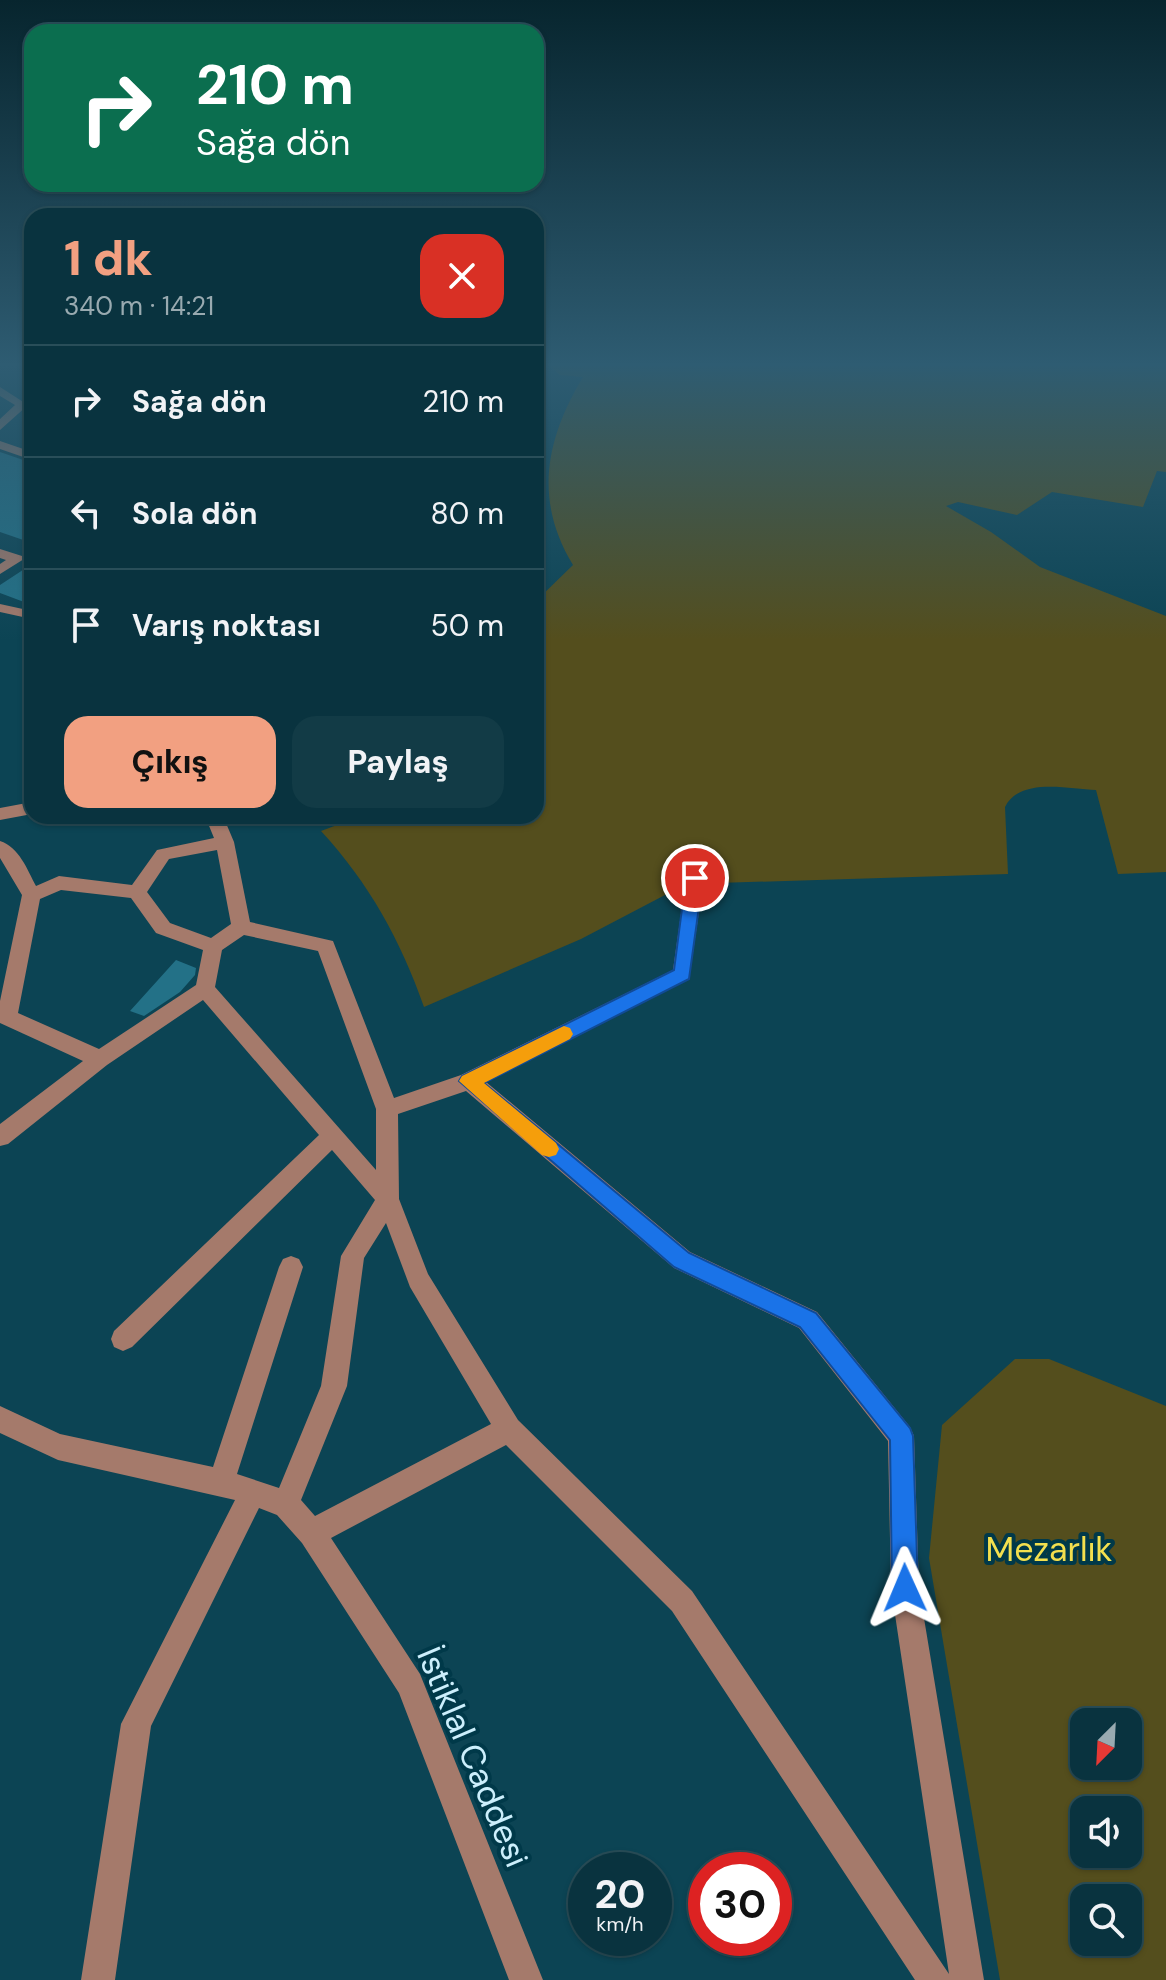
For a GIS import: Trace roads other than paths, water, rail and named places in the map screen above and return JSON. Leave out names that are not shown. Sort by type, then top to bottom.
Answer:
[{"type":"street","points":[[0,553],[17,559],[0,570]]},
{"type":"street","points":[[0,608],[24,613]]},
{"type":"street","points":[[0,814],[24,810]]},
{"type":"street","points":[[217,824],[225,842],[241,927]]},
{"type":"street","points":[[137,892],[163,854],[225,842]]},
{"type":"street","points":[[0,847],[15,863],[31,895],[7,1017],[100,1059]]},
{"type":"street","points":[[387,1109],[469,1081],[682,974],[695,878]]},
{"type":"street","points":[[31,895],[59,883],[137,892],[163,928],[213,946]]},
{"type":"street","points":[[0,1137],[100,1059],[205,989],[213,946],[241,927],[326,946],[387,1109],[388,1199],[353,1256],[334,1386],[286,1504]]},
{"type":"street","points":[[205,989],[388,1199],[418,1279],[509,1429],[682,1601],[935,1980]]},
{"type":"street","points":[[469,1081],[682,1260],[808,1320],[901,1436],[905,1588],[967,1980]]},
{"type":"street","points":[[123,1339],[334,1134]]},
{"type":"street","points":[[221,1482],[291,1267]]},
{"type":"street","name":"İstiklal Caddesi","points":[[0,1419],[58,1447],[221,1482],[286,1504],[312,1533],[410,1684],[526,1980]]},
{"type":"street","points":[[312,1533],[509,1429]]},
{"type":"street","points":[[98,1980],[136,1724],[253,1492]]},
{"type":"park label","name":"Mezarlık","points":[[1049,1549]]}]
